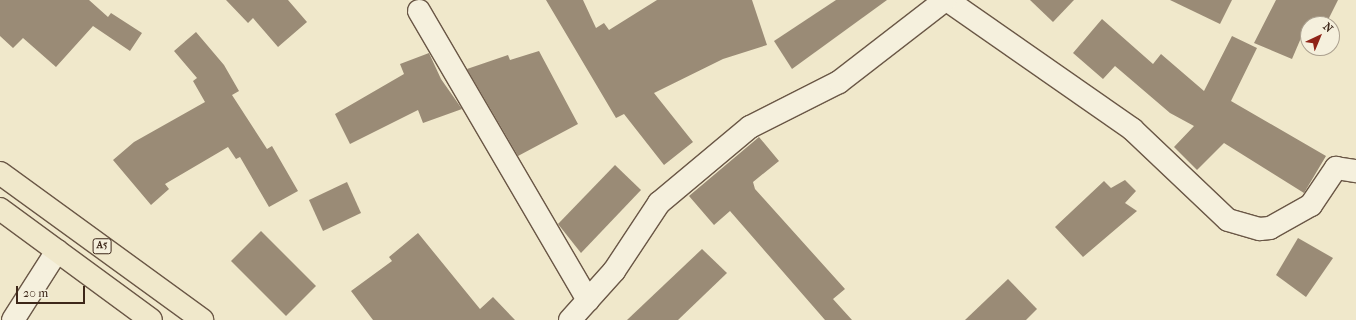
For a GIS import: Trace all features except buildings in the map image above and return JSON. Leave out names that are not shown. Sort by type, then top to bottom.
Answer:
[{"type":"highway","name":"A5","points":[[0,173],[202,320]]},
{"type":"highway","points":[[0,209],[150,320]]},
{"type":"street","points":[[570,320],[614,271],[659,203],[750,127],[839,82],[946,0],[1128,126],[1228,220],[1260,229],[1270,228],[1311,205],[1336,168],[1356,171]]},
{"type":"street","points":[[419,11],[588,300]]},
{"type":"street","points":[[13,320],[57,250]]}]
